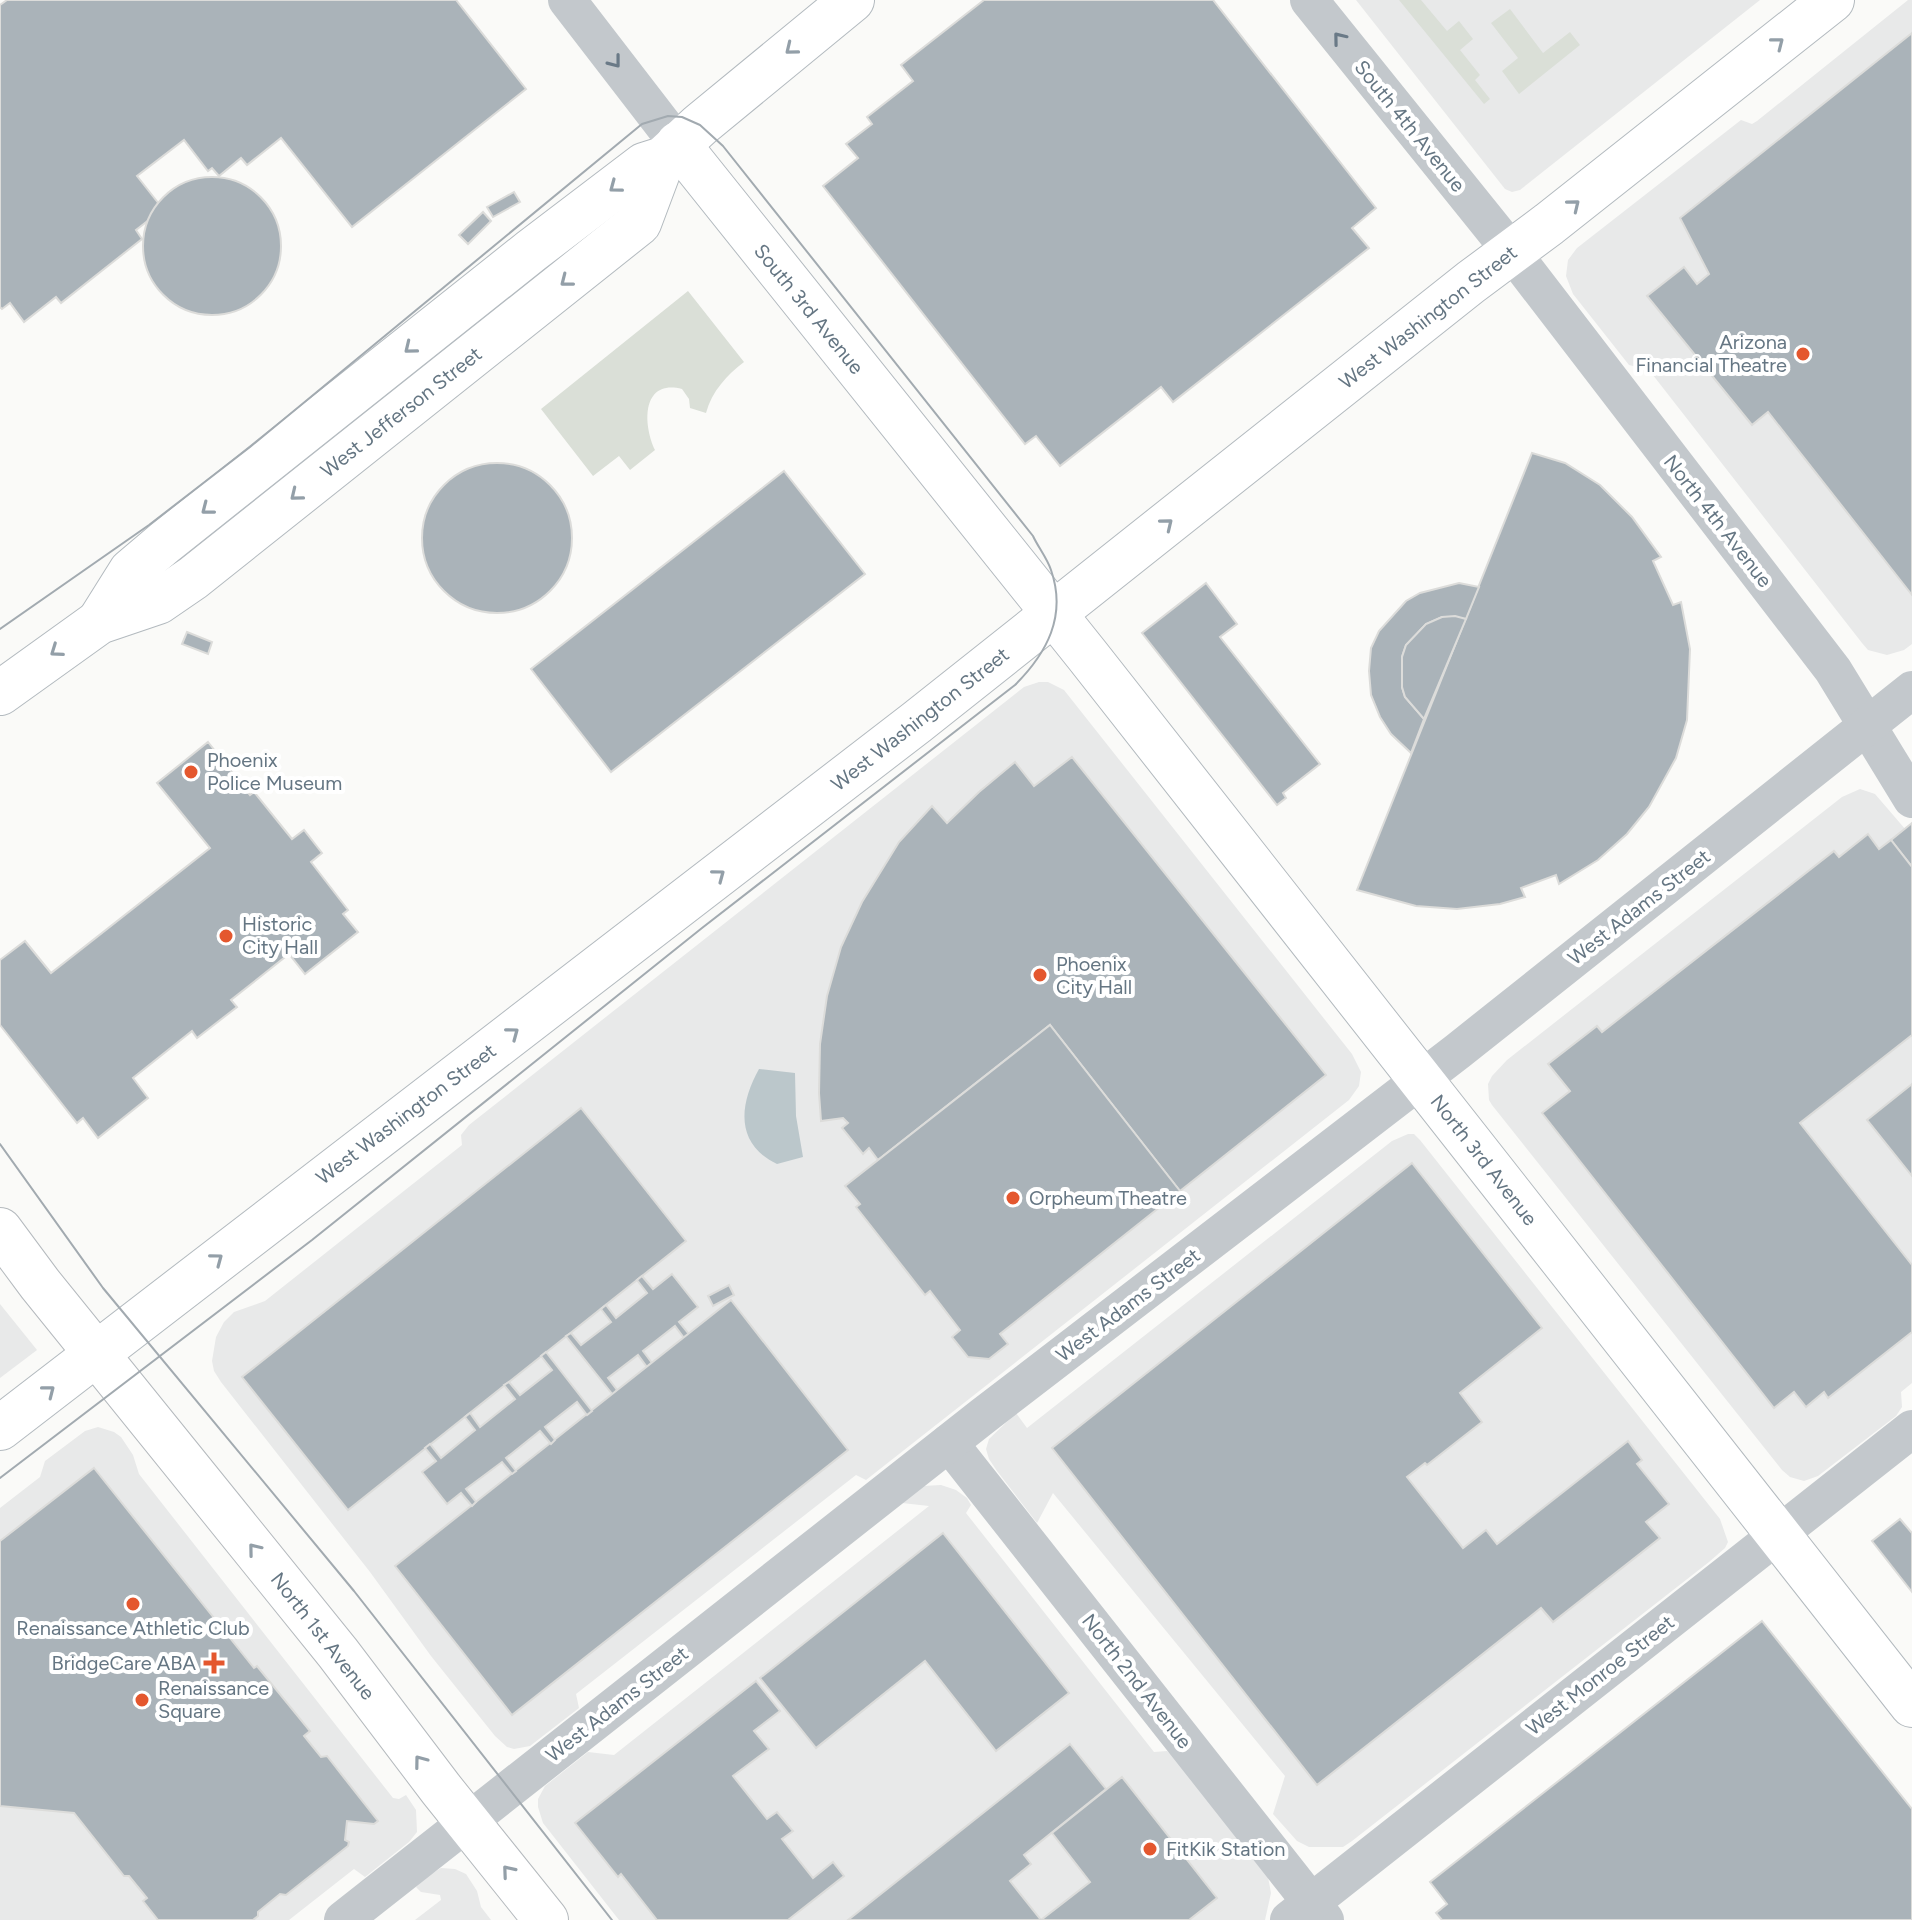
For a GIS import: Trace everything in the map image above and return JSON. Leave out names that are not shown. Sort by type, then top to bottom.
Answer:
[{"type":"main road","points":[[0,693],[99,622],[131,571],[164,543],[531,251],[644,165],[670,151],[852,0]]},
{"type":"main road","name":"West Washington Street","points":[[0,1428],[1054,615],[1832,0]]},
{"type":"main road","name":"South 3rd Avenue","points":[[670,151],[1054,615]]},
{"type":"main road","name":"North 3rd Avenue","points":[[1054,615],[1912,1705]]},
{"type":"main road","name":"North 1st Avenue","points":[[0,1230],[338,1653],[546,1920]]},
{"type":"street","name":"South 3rd Avenue","points":[[567,0],[670,151]]},
{"type":"street","name":"South 4th Avenue","points":[[1309,0],[1511,251]]},
{"type":"street","name":"North 4th Avenue","points":[[1511,251],[1833,670],[1912,799]]},
{"type":"street","name":"West Adams Street","points":[[343,1920],[949,1443],[1421,1079],[1912,690]]},
{"type":"street","name":"West Monroe Street","points":[[1308,1914],[1912,1429]]},
{"type":"street","name":"North 2nd Avenue","points":[[949,1443],[1308,1914]]},
{"type":"shaded area","points":[[1356,0],[1760,0],[1520,190],[1512,192],[1505,189]]},
{"type":"shaded area","points":[[1399,0],[1421,0],[1447,31],[1459,21],[1473,39],[1460,50],[1480,75],[1475,80],[1490,99],[1484,104]]},
{"type":"shaded area","name":"Arizona Financial Theatre","points":[[1908,0],[1912,0],[1912,644],[1887,655],[1868,650],[1862,643],[1649,370],[1629,365],[1573,294],[1566,276],[1568,260],[1577,248],[1741,120],[1752,124],[1757,121]]},
{"type":"shaded area","points":[[1510,9],[1543,53],[1570,32],[1580,45],[1519,94],[1502,71],[1518,58],[1491,23]]},
{"type":"shaded area","points":[[688,291],[744,362],[721,384],[706,413],[690,408],[689,399],[682,389],[659,391],[652,397],[647,417],[655,450],[630,470],[619,456],[593,476],[541,409]]},
{"type":"shaded area","points":[[1048,682],[1064,690],[1352,1054],[1361,1072],[1359,1086],[1349,1100],[866,1480],[856,1475],[576,1694],[579,1708],[530,1746],[507,1747],[431,1656],[370,1572],[221,1382],[212,1361],[216,1337],[234,1312],[265,1301],[462,1145],[461,1135],[469,1125],[1024,687]]},
{"type":"shaded area","points":[[1860,789],[1875,794],[1912,837],[1912,1383],[1901,1392],[1902,1407],[1896,1416],[1818,1476],[1804,1481],[1790,1477],[1782,1470],[1492,1105],[1488,1084],[1507,1060],[1842,797]]},
{"type":"shaded area","points":[[759,1069],[795,1073],[796,1116],[803,1157],[777,1164],[763,1156],[748,1135],[745,1122],[747,1096]]},
{"type":"shaded area","points":[[1414,1134],[1420,1140],[1720,1519],[1728,1542],[1709,1562],[1352,1841],[1343,1847],[1309,1847],[1297,1841],[1273,1814],[1285,1776],[1053,1493],[1037,1523],[997,1471],[986,1449],[989,1439],[1016,1413],[1027,1428],[1392,1141]]},
{"type":"shaded area","points":[[0,1304],[37,1350],[0,1378]]},
{"type":"shaded area","name":"Renaissance Square","points":[[98,1427],[121,1437],[133,1455],[139,1474],[393,1798],[406,1795],[416,1810],[417,1832],[409,1842],[365,1877],[354,1869],[289,1920],[0,1920],[0,1508],[40,1477],[45,1461],[85,1431]]},
{"type":"shaded area","points":[[941,1485],[967,1498],[971,1505],[966,1513],[1154,1752],[1167,1751],[1183,1764],[1268,1877],[1271,1893],[1265,1920],[619,1920],[543,1823],[538,1799],[545,1786],[588,1752],[614,1755],[929,1506],[902,1503],[923,1486]]},
{"type":"shaded area","points":[[441,1868],[466,1874],[477,1891],[481,1907],[491,1920],[415,1920],[441,1900],[440,1895],[421,1892],[416,1887]]},
{"type":"building","points":[[7,0],[456,0],[526,89],[352,227],[281,138],[247,165],[241,158],[219,176],[212,168],[208,171],[184,140],[137,176],[163,209],[136,230],[142,239],[61,303],[56,297],[24,322],[10,303],[2,309],[0,307],[0,5]]},
{"type":"building","points":[[984,0],[1213,0],[1376,208],[1352,228],[1369,248],[1173,402],[1161,387],[1060,466],[1036,436],[1025,444],[823,186],[858,158],[846,144],[872,124],[867,117],[913,81],[901,65]]},
{"type":"building","name":"Arizona Financial Theatre","points":[[1912,33],[1912,595],[1768,412],[1752,425],[1647,296],[1684,267],[1697,284],[1709,274],[1680,218]]},
{"type":"building","points":[[212,177],[239,182],[261,197],[276,219],[281,246],[276,273],[261,295],[239,310],[212,315],[185,310],[163,295],[148,273],[143,246],[148,219],[163,197],[185,182]]},
{"type":"building","points":[[514,192],[520,202],[493,217],[487,207]]},
{"type":"building","points":[[483,212],[491,221],[468,244],[459,235]]},
{"type":"building","points":[[1532,453],[1565,463],[1600,485],[1632,517],[1661,557],[1653,561],[1673,605],[1681,602],[1690,649],[1687,720],[1676,758],[1649,807],[1627,834],[1598,860],[1559,884],[1556,875],[1521,888],[1525,897],[1500,904],[1457,909],[1416,906],[1357,890]]},
{"type":"building","points":[[497,463],[526,468],[550,485],[567,509],[572,538],[567,567],[550,591],[526,608],[497,613],[468,608],[444,591],[427,567],[422,538],[427,509],[444,485],[468,468]]},
{"type":"building","points":[[784,471],[865,574],[611,772],[531,669]]},
{"type":"building","points":[[1206,583],[1237,624],[1220,637],[1320,764],[1283,793],[1286,798],[1277,805],[1142,633]]},
{"type":"building","points":[[1459,583],[1479,587],[1466,619],[1442,617],[1426,624],[1406,645],[1402,657],[1405,697],[1424,719],[1411,753],[1391,734],[1371,695],[1371,648],[1379,631],[1406,601],[1420,593]]},
{"type":"building","points":[[1442,617],[1466,619],[1424,719],[1405,697],[1402,657],[1406,645],[1426,624]]},
{"type":"building","points":[[187,632],[212,642],[208,654],[182,644]]},
{"type":"building","name":"Historic City Hall","points":[[208,742],[250,795],[254,792],[292,839],[304,830],[322,853],[311,862],[348,910],[343,914],[358,932],[305,974],[289,954],[231,1000],[237,1007],[197,1038],[192,1031],[133,1078],[148,1098],[98,1138],[83,1118],[77,1123],[0,1025],[0,960],[25,941],[51,973],[210,848],[157,783]]},
{"type":"building","name":"Phoenix City Hall","points":[[1072,757],[1326,1075],[1180,1191],[1050,1025],[878,1160],[869,1148],[863,1154],[842,1128],[848,1123],[843,1118],[821,1121],[819,1093],[820,1044],[827,996],[841,947],[862,902],[899,842],[932,806],[947,823],[1015,762],[1034,786]]},
{"type":"building","points":[[1912,823],[1912,867],[1891,840]]},
{"type":"building","points":[[1868,834],[1879,849],[1891,840],[1912,867],[1912,1035],[1800,1123],[1912,1265],[1912,1332],[1828,1398],[1824,1392],[1806,1407],[1794,1392],[1774,1408],[1542,1113],[1570,1091],[1548,1064],[1597,1026],[1602,1032],[1834,851],[1839,857]]},
{"type":"building","name":"Orpheum Theatre","points":[[1050,1025],[1180,1191],[1000,1334],[1008,1344],[989,1359],[968,1357],[952,1337],[960,1330],[930,1291],[925,1295],[856,1207],[860,1204],[845,1186]]},
{"type":"building","points":[[1912,1084],[1912,1176],[1867,1120]]},
{"type":"building","points":[[581,1108],[686,1241],[348,1510],[242,1377]]},
{"type":"building","points":[[1412,1163],[1542,1328],[1460,1393],[1482,1422],[1407,1477],[1463,1548],[1486,1530],[1497,1544],[1628,1441],[1642,1460],[1637,1464],[1669,1504],[1646,1522],[1660,1538],[1553,1622],[1541,1608],[1317,1785],[1052,1448]]},
{"type":"building","points":[[672,1274],[698,1307],[679,1322],[689,1334],[684,1338],[675,1326],[643,1351],[652,1363],[647,1367],[638,1355],[608,1378],[617,1390],[613,1395],[566,1336],[571,1333],[581,1345],[611,1322],[601,1309],[606,1305],[616,1318],[647,1293],[637,1280],[642,1276],[653,1289]]},
{"type":"building","points":[[729,1285],[734,1295],[713,1306],[708,1296]]},
{"type":"building","points":[[731,1300],[848,1450],[512,1715],[395,1566]]},
{"type":"building","points":[[546,1352],[592,1411],[587,1415],[577,1402],[545,1427],[555,1440],[551,1444],[540,1431],[506,1458],[516,1471],[512,1474],[502,1462],[466,1489],[476,1502],[472,1506],[461,1493],[447,1504],[422,1472],[436,1461],[425,1448],[430,1444],[441,1458],[475,1430],[465,1417],[470,1413],[480,1427],[515,1399],[504,1385],[509,1382],[520,1395],[552,1370],[541,1356]]},
{"type":"building","name":"Renaissance Square","points":[[94,1468],[254,1668],[257,1666],[310,1731],[304,1736],[321,1757],[327,1756],[378,1821],[374,1824],[347,1821],[345,1840],[349,1842],[348,1846],[286,1895],[280,1894],[253,1920],[158,1920],[143,1901],[147,1898],[129,1876],[124,1876],[74,1813],[0,1806],[0,1541]]},
{"type":"building","points":[[1900,1519],[1912,1533],[1912,1592],[1872,1541]]},
{"type":"building","points":[[943,1533],[1069,1693],[996,1751],[925,1661],[816,1748],[760,1678]]},
{"type":"building","points":[[1762,1621],[1912,1809],[1912,1920],[1442,1920],[1436,1913],[1447,1904],[1430,1882]]},
{"type":"building","points":[[756,1681],[780,1711],[754,1731],[769,1749],[733,1776],[767,1819],[777,1812],[793,1831],[782,1839],[813,1878],[833,1862],[844,1876],[788,1920],[657,1920],[575,1823]]},
{"type":"building","points":[[1070,1744],[1106,1789],[1024,1855],[1031,1864],[1010,1881],[1041,1920],[848,1920]]},
{"type":"building","points":[[1122,1777],[1217,1898],[1189,1920],[1041,1920],[1090,1882],[1052,1833]]},
{"type":"tram line","points":[[0,629],[149,525],[250,447],[642,124],[668,116],[682,117],[700,125],[723,146],[1033,536],[1051,570],[1057,603],[1045,647],[1015,685],[702,928],[312,1240],[0,1478]]},
{"type":"tram line","points":[[0,1144],[103,1288],[354,1591],[612,1920]]},
{"type":"place","name":"Arizona Financial Theatre","points":[[1803,354]]},
{"type":"place","name":"Phoenix Police Museum","points":[[191,772]]},
{"type":"place","name":"Historic City Hall","points":[[226,936]]},
{"type":"place","name":"Phoenix City Hall","points":[[1040,975]]},
{"type":"place","name":"Orpheum Theatre","points":[[1013,1198]]},
{"type":"place","name":"Renaissance Athletic Club","points":[[133,1604]]},
{"type":"place","name":"BridgeCare ABA","points":[[214,1663]]},
{"type":"place","name":"Renaissance Square","points":[[142,1700]]},
{"type":"place","name":"FitKik Station","points":[[1150,1849]]}]
